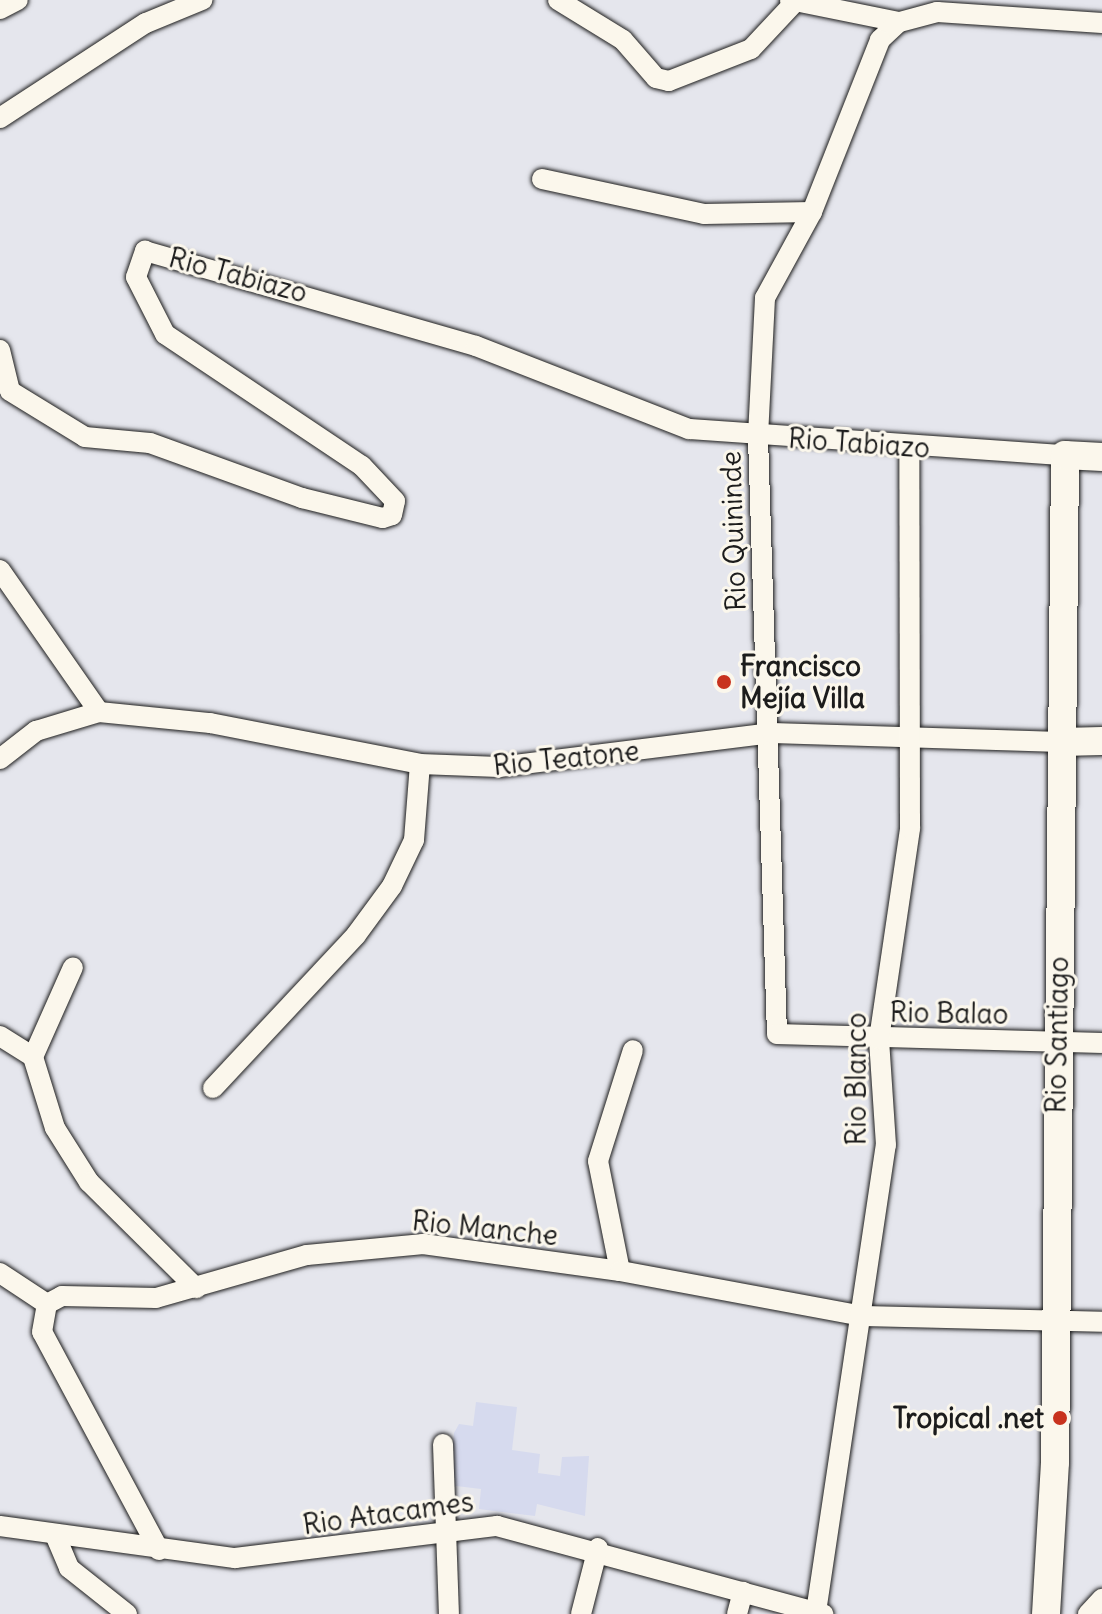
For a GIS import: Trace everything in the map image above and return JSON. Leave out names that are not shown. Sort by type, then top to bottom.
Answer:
[{"type":"street","points":[[0,9],[18,0]]},
{"type":"street","points":[[0,118],[146,23],[202,0]]},
{"type":"street","points":[[558,0],[623,40],[656,78],[669,81],[751,49],[792,1],[899,22],[937,6],[1102,23]]},
{"type":"street","name":"Rio Quininde","points":[[794,1038],[777,1034],[772,1023],[772,733],[758,437],[765,298],[812,212],[870,60],[899,22]]},
{"type":"street","points":[[542,179],[704,214],[812,212]]},
{"type":"street","name":"Rio Tabiazo","points":[[0,350],[10,391],[85,437],[150,443],[302,498],[383,518],[392,515],[395,501],[362,466],[165,334],[136,277],[145,251],[476,346],[660,422],[758,437],[1102,457]]},
{"type":"street","name":"Rio Blanco","points":[[820,1613],[886,1145],[879,1039],[910,828],[913,737],[909,446]]},
{"type":"street","name":"Rio Santiago","points":[[1046,1614],[1056,1320],[1065,455]]},
{"type":"street","points":[[0,570],[99,712]]},
{"type":"street","name":"Rio Teatone","points":[[0,759],[36,731],[99,712],[210,723],[420,764],[499,767],[772,733],[1102,741]]},
{"type":"street","points":[[213,1088],[356,935],[392,886],[414,840],[420,764]]},
{"type":"street","points":[[33,1057],[73,967]]},
{"type":"street","points":[[0,1036],[33,1057],[55,1128],[89,1182],[196,1288]]},
{"type":"street","name":"Rio Balao","points":[[794,1038],[1102,1043]]},
{"type":"street","points":[[620,1271],[598,1161],[633,1050]]},
{"type":"street","name":"Rio Manche","points":[[47,1304],[78,1293],[156,1298],[307,1255],[423,1244],[620,1271],[863,1316],[1102,1322]]},
{"type":"street","points":[[0,1273],[47,1304],[41,1318],[48,1346],[159,1550]]},
{"type":"street","points":[[443,1444],[449,1614]]},
{"type":"street","name":"Rio Atacames","points":[[0,1526],[56,1537],[159,1550],[291,1555],[445,1529],[497,1526],[598,1548],[820,1613]]},
{"type":"street","points":[[56,1537],[69,1568],[127,1614]]},
{"type":"street","points":[[581,1614],[598,1548]]},
{"type":"street","points":[[737,1614],[743,1592]]},
{"type":"street","points":[[1088,1614],[1102,1599]]},
{"type":"shaded area","points":[[476,1402],[517,1407],[512,1450],[540,1454],[538,1473],[560,1476],[562,1457],[589,1456],[585,1516],[537,1504],[535,1516],[479,1509],[481,1489],[448,1485],[454,1433],[459,1424],[473,1426]]},
{"type":"place","name":"Francisco Mejía Villa","points":[[724,682]]},
{"type":"place","name":"Tropical .net","points":[[1060,1418]]}]
